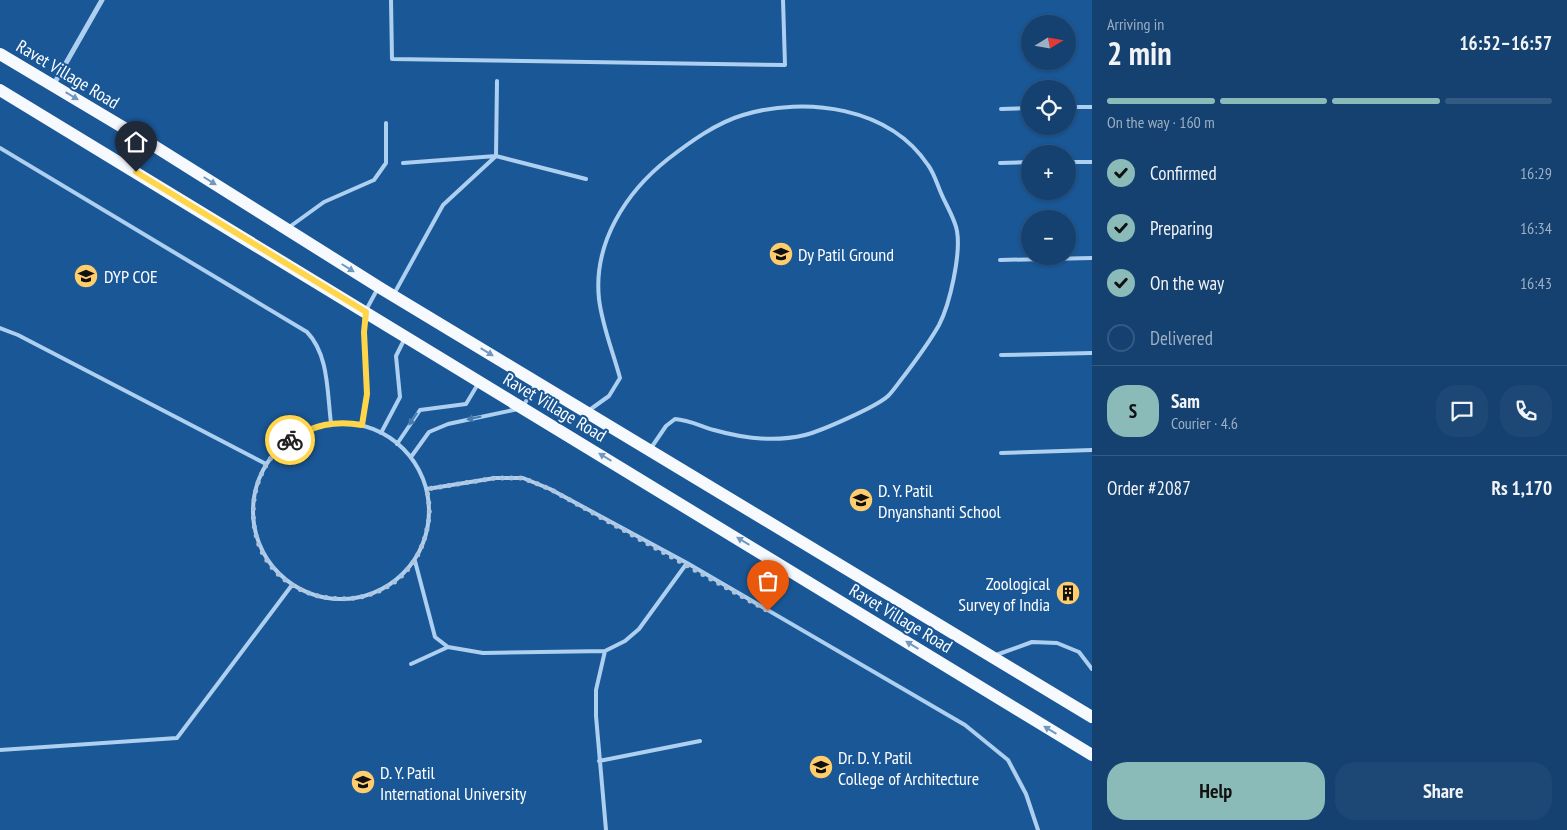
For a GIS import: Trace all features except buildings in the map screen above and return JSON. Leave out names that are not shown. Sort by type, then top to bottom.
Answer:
[{"type":"main road","name":"Ravet Village Road","points":[[0,54],[54,85],[393,296],[1092,717]]},
{"type":"main road","name":"Ravet Village Road","points":[[0,90],[1092,755]]},
{"type":"street","points":[[54,85],[102,0]]},
{"type":"lane","points":[[391,0],[392,59],[785,65],[783,0]]},
{"type":"lane","points":[[393,296],[443,205],[496,156],[497,81]]},
{"type":"lane","points":[[586,412],[609,396],[620,378],[599,302],[598,271],[607,240],[623,206],[642,181],[654,170],[690,143],[742,115],[788,106],[844,109],[881,124],[903,139],[928,166],[957,230],[956,271],[940,324],[918,358],[887,397],[842,420],[804,435],[757,438],[713,430],[686,419],[675,419],[666,426],[650,450]]},
{"type":"lane","points":[[1076,107],[1092,107]]},
{"type":"lane","points":[[1001,109],[1021,108]]},
{"type":"lane","points":[[286,229],[324,202],[374,180],[386,164],[386,124]]},
{"type":"lane","points":[[0,148],[307,332],[317,342],[325,367],[331,423]]},
{"type":"lane","points":[[403,163],[496,156],[586,179]]},
{"type":"lane","points":[[1000,163],[1021,162]]},
{"type":"lane","points":[[1076,162],[1092,162]]},
{"type":"lane","points":[[1000,260],[1092,258]]},
{"type":"lane","points":[[362,425],[367,394],[364,332],[366,312],[379,287]]},
{"type":"lane","points":[[0,328],[18,335],[266,464]]},
{"type":"lane","points":[[381,433],[400,397],[396,356],[406,337]]},
{"type":"lane","points":[[1000,355],[1092,353]]},
{"type":"lane","points":[[397,444],[420,410],[466,404],[480,382]]},
{"type":"lane","points":[[411,457],[429,432],[442,427],[522,408],[536,382]]},
{"type":"lane","points":[[331,423],[362,425],[381,433],[397,444],[411,457],[421,472],[427,489],[430,514],[426,538],[415,560],[396,581],[372,595],[345,600],[318,597],[292,585],[272,567],[258,543],[253,516],[256,489],[266,464],[283,444],[305,430],[331,423]]},
{"type":"lane","points":[[1002,453],[1092,450]]},
{"type":"lane","points":[[427,489],[495,478],[523,478],[550,489],[686,563],[965,725],[1008,760],[1026,794],[1038,830]]},
{"type":"lane","points":[[415,560],[435,636],[448,648]]},
{"type":"lane","points":[[411,664],[448,648],[484,654],[605,651],[625,641],[639,630],[686,563]]},
{"type":"lane","points":[[0,750],[177,738],[292,585]]},
{"type":"lane","points":[[992,657],[1032,642],[1057,643],[1079,652],[1092,669]]},
{"type":"lane","points":[[605,651],[596,690],[599,761],[606,830]]},
{"type":"lane","points":[[599,761],[700,741]]},
{"type":"way so far","points":[[290,440],[283,444],[266,464],[256,489],[253,516],[258,543],[272,567],[292,585],[318,597],[345,600],[372,595],[396,581],[415,560],[426,538],[430,514],[427,489],[495,478],[523,478],[550,489],[686,563],[768,611]]},
{"type":"place","name":"Dy Patil Ground","points":[[781,254]]},
{"type":"place","name":"DYP COE","points":[[86,276]]},
{"type":"place","name":"D. Y. Patil Dnyanshanti School","points":[[861,500]]},
{"type":"place","name":"Zoological Survey of India","points":[[1068,593]]},
{"type":"place","name":"Dr. D. Y. Patil College of Architecture","points":[[821,767]]},
{"type":"place","name":"D. Y. Patil International University","points":[[363,782]]},
{"type":"route","points":[[136,172],[366,312],[364,332],[367,394],[362,425],[346,422],[331,423],[305,430],[290,440]]}]
